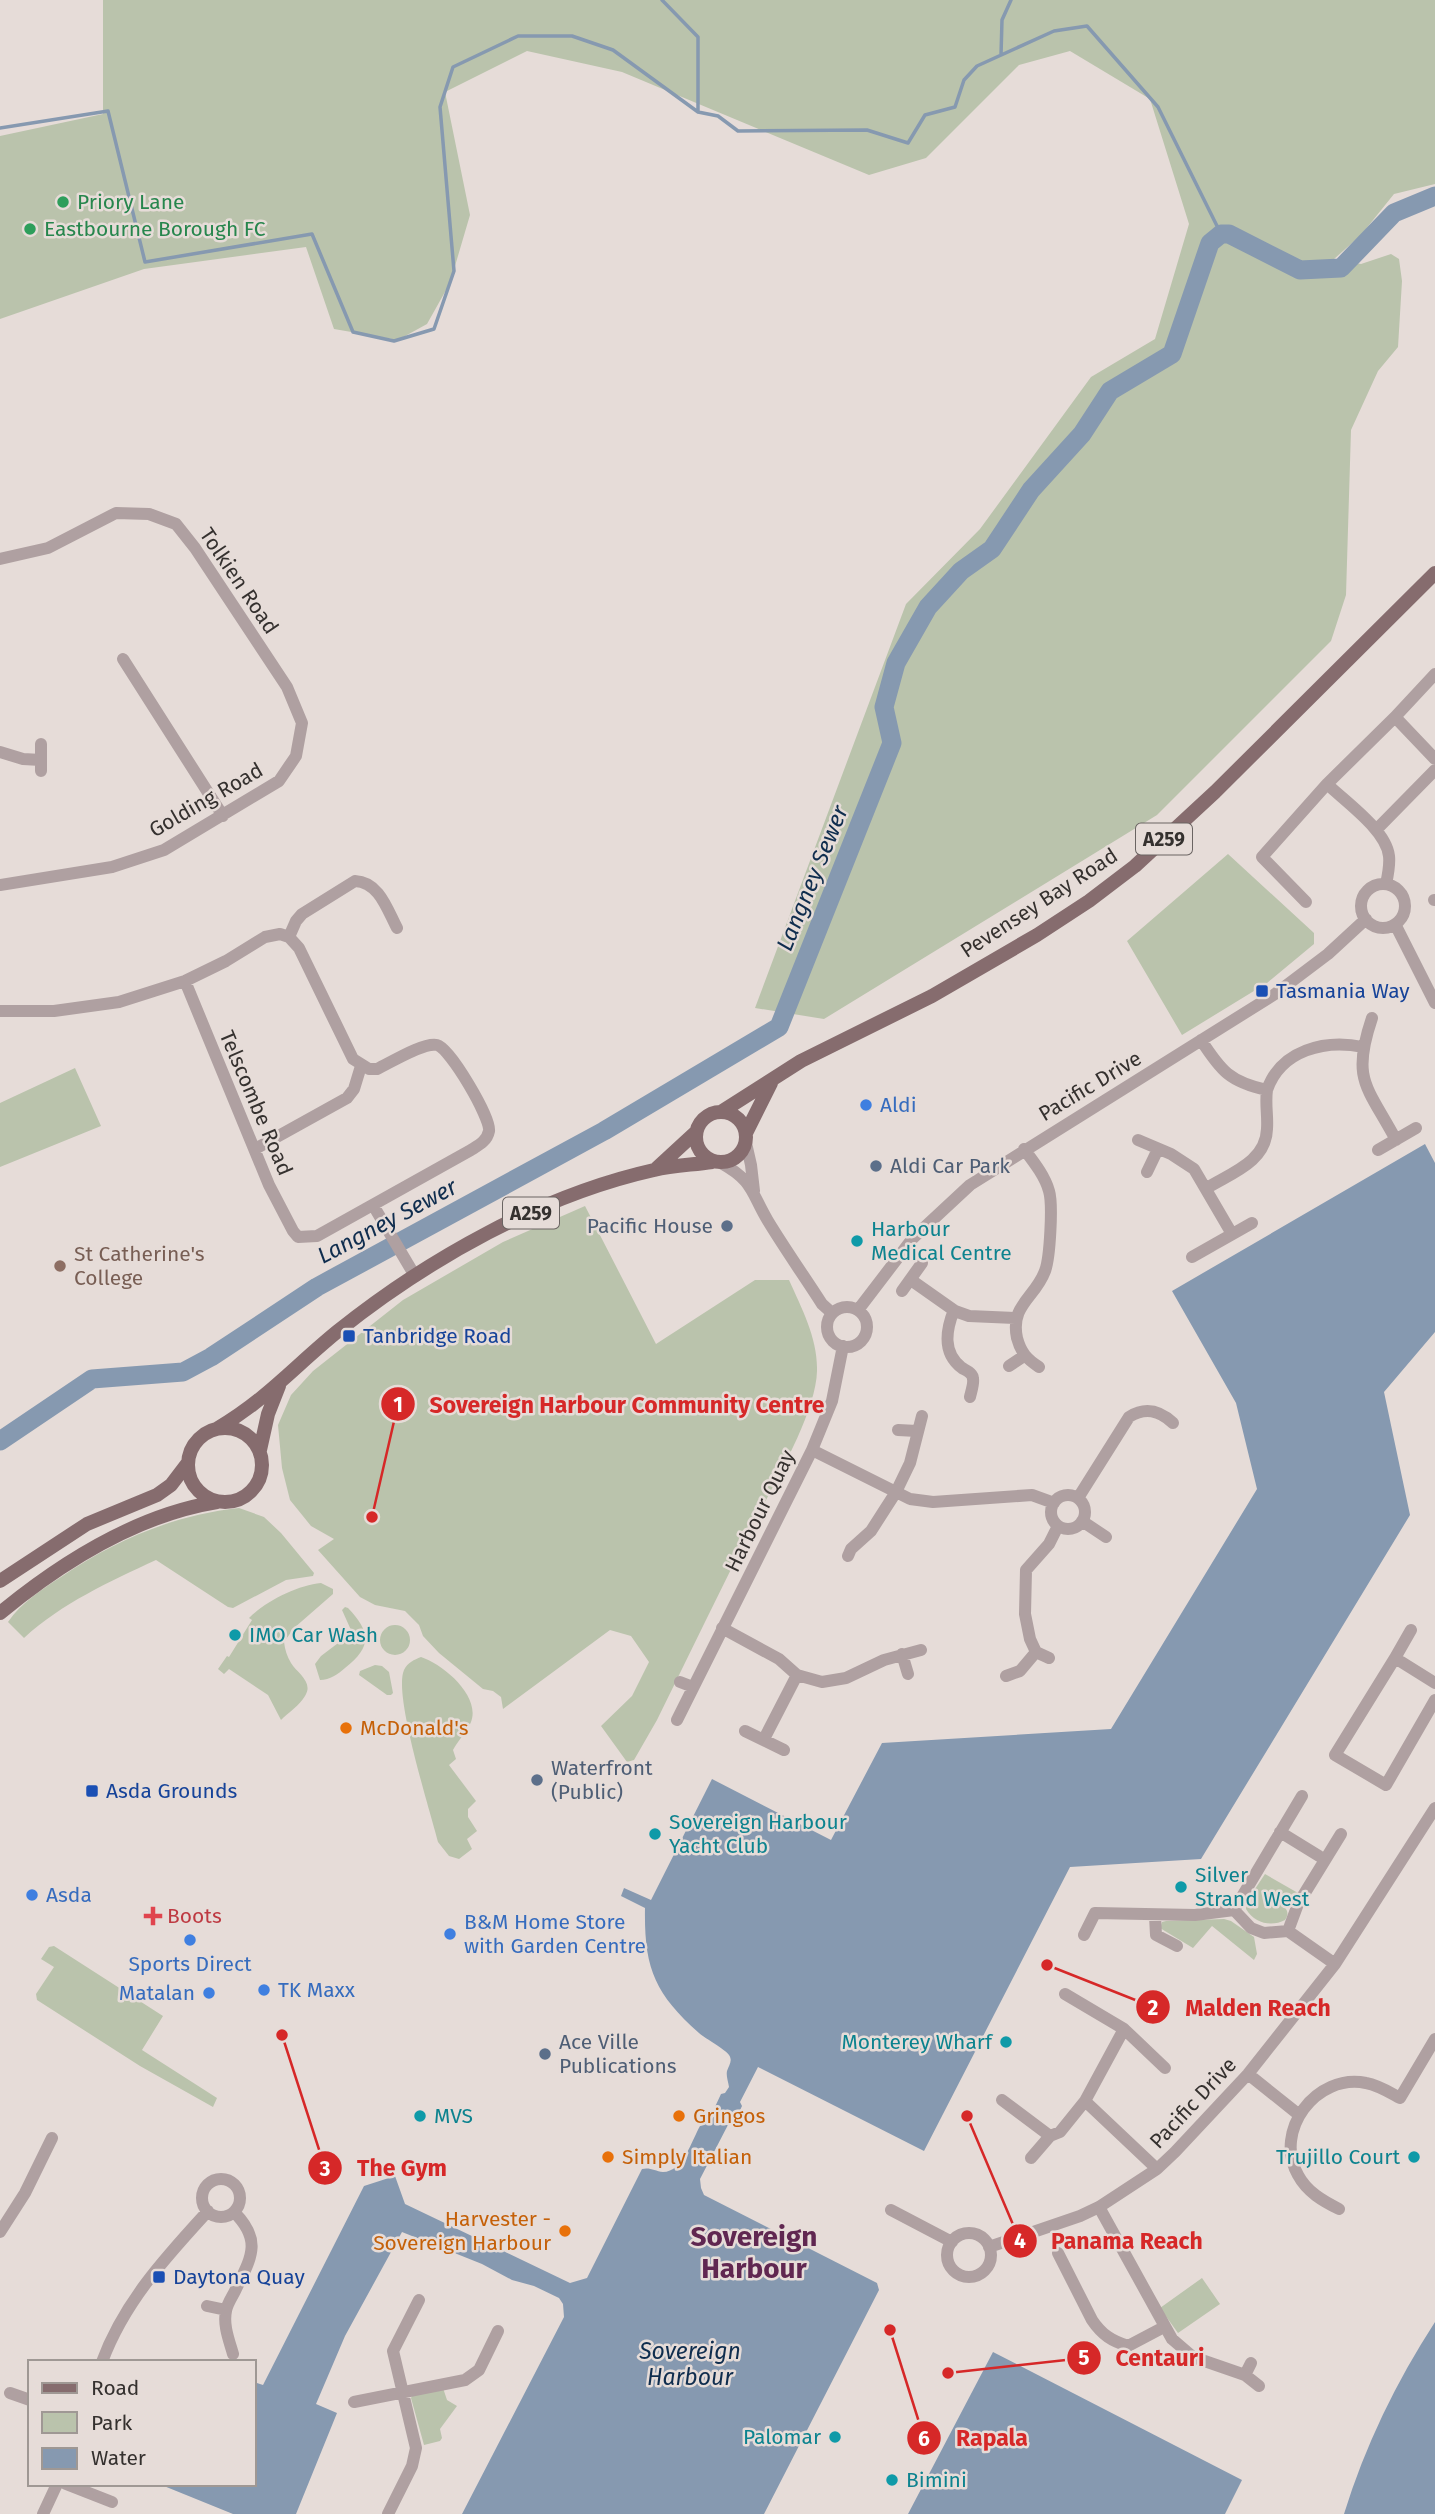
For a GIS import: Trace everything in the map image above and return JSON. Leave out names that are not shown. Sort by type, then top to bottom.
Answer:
[{"type":"main road","name":"Pevensey Bay Road","points":[[720,1112],[801,1061],[932,996],[1037,935],[1135,866],[1215,792],[1435,573]]},
{"type":"main road","name":"Pevensey Bay Road","points":[[746,1138],[771,1082]]},
{"type":"main road","points":[[720,1112],[737,1118],[746,1138],[737,1157],[717,1162],[700,1153],[695,1133],[704,1118],[720,1112]]},
{"type":"main road","name":"A259","points":[[656,1169],[695,1133]]},
{"type":"main road","name":"A259","points":[[219,1428],[280,1385],[338,1331],[415,1276],[476,1241],[566,1196],[656,1169],[717,1162]]},
{"type":"main road","name":"A259","points":[[260,1450],[268,1414],[280,1385]]},
{"type":"main road","points":[[0,1581],[87,1524],[157,1495],[171,1485],[187,1464],[194,1443],[202,1435],[219,1428],[234,1428],[244,1432],[260,1450],[262,1469],[255,1487],[240,1499],[176,1511],[114,1537],[58,1569],[0,1613]]},
{"type":"main road","points":[[187,1464],[194,1486],[202,1495],[217,1502]]},
{"type":"street","name":"Tolkien Road","points":[[0,559],[48,548],[116,513],[149,514],[176,524],[195,548],[287,687],[302,723],[296,756]]},
{"type":"street","points":[[123,659],[223,816]]},
{"type":"street","points":[[1306,902],[1262,857],[1327,784],[1435,674]]},
{"type":"street","points":[[1395,717],[1435,759]]},
{"type":"street","points":[[0,752],[41,765],[41,744]]},
{"type":"street","name":"Golding Road","points":[[0,886],[112,867],[163,850],[279,781],[296,756]]},
{"type":"street","points":[[1376,830],[1435,770]]},
{"type":"street","points":[[1327,784],[1376,830],[1385,844],[1389,856],[1386,884]]},
{"type":"street","points":[[289,936],[296,920],[302,914],[355,881],[365,881],[373,886],[397,928]]},
{"type":"street","points":[[1386,884],[1399,891],[1403,898],[1404,912],[1395,924],[1380,927],[1366,919],[1362,912],[1364,895],[1370,888],[1386,884]]},
{"type":"street","name":"Pacific Drive","points":[[858,1310],[913,1238],[956,1195],[1024,1149],[1275,994],[1328,954],[1366,919]]},
{"type":"street","points":[[1395,924],[1435,1003]]},
{"type":"street","points":[[0,1011],[88,1008],[153,993],[226,961],[265,937],[280,934],[289,936],[299,948],[353,1059],[361,1066],[377,1069],[426,1045],[437,1045],[451,1056],[486,1116],[489,1130],[485,1140],[373,1205],[415,1276]]},
{"type":"street","name":"Telscombe Road","points":[[185,981],[269,1185],[298,1237],[317,1236],[373,1205]]},
{"type":"street","points":[[1372,1018],[1363,1046],[1363,1081],[1396,1140]]},
{"type":"street","points":[[1201,1040],[1219,1067],[1233,1079],[1267,1090]]},
{"type":"street","points":[[1207,1188],[1247,1164],[1260,1152],[1267,1128],[1267,1090],[1281,1066],[1299,1053],[1336,1043],[1363,1046]]},
{"type":"street","points":[[255,1149],[348,1098],[354,1089],[361,1066]]},
{"type":"street","points":[[1378,1150],[1416,1128]]},
{"type":"street","points":[[746,1138],[754,1191],[766,1218],[822,1304],[832,1313]]},
{"type":"street","points":[[1138,1140],[1194,1169],[1232,1234]]},
{"type":"street","points":[[1024,1149],[1049,1188],[1051,1216],[1044,1275],[1015,1318],[1016,1334],[1024,1356],[1039,1367]]},
{"type":"street","points":[[1147,1172],[1158,1149]]},
{"type":"street","points":[[717,1162],[737,1172],[754,1191]]},
{"type":"street","points":[[1192,1257],[1252,1223]]},
{"type":"street","points":[[902,1291],[922,1263]]},
{"type":"street","points":[[911,1280],[954,1310],[969,1316],[1015,1318]]},
{"type":"street","points":[[845,1307],[858,1310],[863,1314],[867,1325],[864,1337],[855,1345],[843,1346],[831,1339],[828,1319],[832,1313],[845,1307]]},
{"type":"street","points":[[954,1310],[948,1324],[948,1345],[957,1364],[971,1373],[973,1379],[970,1396]]},
{"type":"street","name":"Harbour Quay","points":[[677,1720],[812,1450],[832,1401],[843,1346]]},
{"type":"street","points":[[1009,1366],[1024,1356]]},
{"type":"street","points":[[1078,1498],[1129,1417],[1149,1410],[1165,1416],[1172,1423]]},
{"type":"street","points":[[848,1556],[885,1513],[910,1463],[916,1431],[922,1416]]},
{"type":"street","points":[[898,1430],[916,1431]]},
{"type":"street","points":[[812,1450],[910,1499],[923,1502],[1032,1495],[1054,1503]]},
{"type":"street","points":[[1064,1495],[1078,1498],[1084,1509],[1082,1521],[1072,1528],[1058,1526],[1051,1516],[1054,1503],[1064,1495]]},
{"type":"street","points":[[1082,1521],[1106,1536]]},
{"type":"street","points":[[1049,1658],[1036,1651],[1030,1639],[1025,1614],[1026,1570],[1049,1544],[1058,1526]]},
{"type":"street","points":[[848,1533],[858,1544]]},
{"type":"street","points":[[722,1628],[779,1658],[797,1675],[822,1682],[838,1681],[884,1660],[921,1650]]},
{"type":"street","points":[[1411,1630],[1335,1755],[1386,1785],[1432,1714],[1435,1700]]},
{"type":"street","points":[[1006,1676],[1020,1671],[1036,1651]]},
{"type":"street","points":[[902,1654],[908,1674]]},
{"type":"street","points":[[1395,1658],[1435,1684]]},
{"type":"street","points":[[764,1739],[797,1675]]},
{"type":"street","points":[[680,1682],[693,1687]]},
{"type":"street","points":[[745,1731],[784,1750]]},
{"type":"street","points":[[1234,1910],[1302,1796]]},
{"type":"street","name":"Pacific Drive","points":[[989,2247],[1080,2216],[1099,2207],[1157,2169],[1248,2074],[1335,1964],[1435,1808]]},
{"type":"street","points":[[1280,1832],[1319,1856]]},
{"type":"street","points":[[1288,1931],[1298,1904],[1341,1834]]},
{"type":"street","points":[[1084,1935],[1095,1913],[1155,1916],[1234,1910]]},
{"type":"street","points":[[1234,1910],[1251,1928],[1264,1933],[1288,1931],[1335,1964]]},
{"type":"street","points":[[1155,1916],[1156,1935],[1177,1946]]},
{"type":"street","points":[[1065,1994],[1124,2029],[1165,2068]]},
{"type":"street","points":[[1031,2158],[1050,2136],[1060,2132],[1085,2101],[1124,2029]]},
{"type":"street","points":[[1339,2209],[1321,2200],[1307,2188],[1297,2174],[1292,2159],[1292,2147],[1298,2114],[1315,2096],[1349,2082],[1365,2082],[1400,2098],[1435,2039]]},
{"type":"street","points":[[1248,2074],[1298,2114]]},
{"type":"street","points":[[1002,2100],[1050,2136]]},
{"type":"street","points":[[1085,2101],[1157,2169]]},
{"type":"street","points":[[0,2232],[25,2193],[52,2138]]},
{"type":"street","points":[[223,2179],[234,2184],[240,2194],[240,2201],[234,2212],[218,2217],[208,2211],[202,2202],[204,2191],[211,2182],[223,2179]]},
{"type":"street","points":[[1099,2207],[1172,2339],[1193,2357],[1248,2369],[1259,2386]]},
{"type":"street","points":[[891,2210],[951,2242]]},
{"type":"street","points":[[103,2360],[130,2305],[158,2265],[208,2211]]},
{"type":"street","points":[[233,2354],[226,2329],[226,2310],[248,2263],[252,2245],[252,2235],[234,2212]]},
{"type":"street","points":[[969,2233],[981,2237],[989,2247],[990,2261],[987,2268],[982,2273],[968,2277],[957,2273],[947,2256],[951,2242],[956,2237],[969,2233]]},
{"type":"street","points":[[1058,2253],[1098,2330],[1112,2342],[1128,2346],[1146,2339],[1164,2327]]},
{"type":"street","points":[[388,2514],[412,2466],[416,2448],[393,2351],[419,2300]]},
{"type":"street","points":[[207,2306],[226,2310]]},
{"type":"street","points":[[354,2402],[465,2380],[479,2370],[498,2331]]},
{"type":"street","points":[[10,2393],[28,2399]]},
{"type":"street","points":[[43,2514],[56,2486]]},
{"type":"street","points":[[78,2486],[101,2490],[112,2502]]},
{"type":"green space","points":[[103,0],[1435,0],[1435,184],[1394,194],[1361,235],[1334,259],[1361,264],[1391,254],[1399,259],[1402,281],[1398,347],[1378,371],[1351,430],[1346,595],[1331,641],[1157,815],[824,1019],[755,1008],[906,604],[980,529],[1091,377],[1155,339],[1189,224],[1150,99],[1070,51],[1019,65],[926,158],[869,175],[622,72],[527,51],[445,92],[470,215],[450,283],[427,324],[398,340],[334,329],[306,247],[144,269],[0,319],[0,136],[103,114]]},
{"type":"green space","points":[[1228,854],[1314,933],[1314,944],[1267,983],[1182,1035],[1127,941]]},
{"type":"green space","points":[[75,1068],[101,1126],[0,1167],[0,1103]]},
{"type":"green space","points":[[585,1206],[656,1344],[755,1280],[789,1280],[808,1324],[817,1359],[815,1388],[810,1407],[793,1448],[657,1720],[634,1760],[627,1762],[601,1726],[632,1696],[649,1662],[631,1636],[610,1630],[503,1709],[501,1697],[493,1691],[483,1689],[439,1653],[405,1611],[375,1605],[360,1597],[318,1550],[334,1539],[311,1526],[290,1500],[282,1468],[278,1425],[291,1395],[313,1371],[403,1300],[503,1242]]},
{"type":"green space","points":[[239,1508],[264,1517],[281,1533],[314,1573],[313,1576],[286,1580],[233,1608],[156,1560],[70,1604],[24,1638],[8,1622],[19,1608],[39,1592],[81,1564],[124,1541],[168,1523]]},
{"type":"green space","points":[[321,1583],[333,1589],[333,1594],[294,1628],[284,1642],[286,1653],[306,1682],[307,1691],[297,1706],[281,1720],[268,1695],[229,1669],[224,1674],[218,1669],[227,1656],[229,1657],[252,1620],[249,1618],[256,1612],[293,1590]]},
{"type":"green space","points":[[345,1607],[361,1625],[364,1646],[354,1660],[340,1672],[320,1680],[315,1664],[321,1656],[350,1634],[351,1630],[342,1610]]},
{"type":"green space","points":[[395,1625],[406,1629],[410,1640],[406,1651],[395,1655],[384,1651],[380,1640],[384,1629]]},
{"type":"green space","points":[[421,1657],[440,1666],[458,1682],[471,1702],[473,1712],[471,1722],[453,1750],[456,1759],[449,1765],[476,1801],[468,1809],[468,1817],[477,1831],[467,1839],[472,1849],[459,1859],[449,1856],[438,1842],[408,1727],[402,1683],[404,1670],[409,1663]]},
{"type":"green space","points":[[375,1665],[382,1666],[389,1672],[393,1693],[391,1695],[387,1695],[359,1675],[360,1671]]},
{"type":"green space","points":[[1265,1874],[1298,1893],[1292,1898],[1280,1895],[1277,1901],[1285,1907],[1287,1914],[1285,1920],[1280,1922],[1269,1924],[1259,1921],[1246,1909],[1247,1901]]},
{"type":"green space","points":[[1224,1919],[1254,1937],[1257,1954],[1254,1960],[1212,1926],[1193,1948],[1160,1928],[1162,1922],[1166,1921]]},
{"type":"green space","points":[[54,1946],[163,2016],[142,2050],[217,2098],[213,2107],[140,2066],[37,2000],[36,1994],[54,1967],[41,1959],[49,1947]]},
{"type":"green space","points":[[1202,2278],[1220,2304],[1178,2333],[1160,2308]]},
{"type":"green space","points":[[443,2388],[447,2400],[457,2406],[440,2429],[440,2441],[424,2445],[411,2398],[413,2394]]},
{"type":"water","name":"Sovereign Harbour","points":[[1425,1144],[1435,1163],[1435,1332],[1384,1392],[1410,1515],[1201,1859],[1070,1867],[924,2151],[758,2067],[740,2102],[742,2106],[735,2121],[730,2121],[700,2179],[704,2195],[877,2283],[879,2290],[764,2514],[462,2514],[564,2317],[563,2304],[559,2298],[534,2286],[512,2280],[482,2264],[402,2232],[345,2336],[316,2404],[337,2413],[296,2514],[233,2514],[164,2486],[256,2486],[256,2383],[263,2385],[364,2186],[395,2176],[405,2204],[570,2283],[587,2278],[642,2169],[670,2171],[681,2161],[700,2126],[709,2123],[715,2115],[714,2109],[721,2094],[729,2087],[727,2073],[731,2059],[671,2005],[655,1978],[650,1963],[645,1908],[621,1896],[624,1888],[651,1900],[712,1779],[831,1840],[882,1743],[1111,1729],[1257,1489],[1236,1403],[1172,1291]]},
{"type":"water","points":[[1435,2322],[1435,2514],[1344,2514],[1383,2415]]},
{"type":"water","points":[[993,2352],[1242,2480],[1225,2514],[908,2514]]},
{"type":"waterway","points":[[662,0],[698,37],[698,112]]},
{"type":"waterway","points":[[1001,55],[1002,20],[1011,0]]},
{"type":"waterway","points":[[0,128],[108,111],[145,262],[312,234],[353,332],[394,341],[434,329],[454,271],[440,107],[453,67],[518,36],[572,36],[613,50],[698,112],[718,116],[738,131],[867,130],[908,143],[925,115],[955,107],[964,80],[977,66],[1054,31],[1087,26],[1158,107],[1221,234]]},
{"type":"waterway","name":"Langney Sewer","points":[[0,1441],[92,1379],[183,1372],[211,1357],[317,1287],[604,1131],[779,1027],[892,743],[884,707],[896,663],[928,607],[961,571],[992,549],[1031,490],[1082,434],[1110,391],[1172,354],[1210,243],[1221,234],[1229,234],[1300,270],[1341,268],[1394,213],[1435,196]]},
{"type":"place","name":"Priory Lane","points":[[63,202]]},
{"type":"place","name":"Eastbourne Borough FC","points":[[30,229]]},
{"type":"place","name":"Tasmania Way","points":[[1262,991]]},
{"type":"place","name":"Aldi","points":[[866,1105]]},
{"type":"place","name":"Aldi Car Park","points":[[876,1166]]},
{"type":"place","name":"Pacific House","points":[[727,1226]]},
{"type":"place","name":"Harbour Medical Centre","points":[[857,1241]]},
{"type":"place","name":"St Catherine's College","points":[[60,1266]]},
{"type":"place","name":"Tanbridge Road","points":[[349,1336]]},
{"type":"place","name":"Sovereign Harbour Community Centre","points":[[372,1517]]},
{"type":"place","name":"IMO Car Wash","points":[[235,1635]]},
{"type":"place","name":"McDonald's","points":[[346,1728]]},
{"type":"place","name":"Waterfront (Public)","points":[[537,1780]]},
{"type":"place","name":"Asda Grounds","points":[[92,1791]]},
{"type":"place","name":"Sovereign Harbour Yacht Club","points":[[655,1834]]},
{"type":"place","name":"Silver Strand West","points":[[1181,1887]]},
{"type":"place","name":"Asda","points":[[32,1895]]},
{"type":"place","name":"Boots","points":[[153,1916]]},
{"type":"place","name":"B&M Home Store with Garden Centre","points":[[450,1934]]},
{"type":"place","name":"Sports Direct","points":[[190,1940]]},
{"type":"place","name":"Malden Reach","points":[[1047,1965]]},
{"type":"place","name":"TK Maxx","points":[[264,1990]]},
{"type":"place","name":"Matalan","points":[[209,1993]]},
{"type":"place","name":"The Gym","points":[[282,2035]]},
{"type":"place","name":"Monterey Wharf","points":[[1006,2042]]},
{"type":"place","name":"Ace Ville Publications","points":[[545,2054]]},
{"type":"place","name":"MVS","points":[[420,2116]]},
{"type":"place","name":"Gringos","points":[[679,2116]]},
{"type":"place","name":"Panama Reach","points":[[967,2116]]},
{"type":"place","name":"Simply Italian","points":[[608,2157]]},
{"type":"place","name":"Trujillo Court","points":[[1414,2157]]},
{"type":"place","name":"Harvester - Sovereign Harbour","points":[[565,2231]]},
{"type":"place","name":"Daytona Quay","points":[[159,2277]]},
{"type":"place","name":"Rapala","points":[[890,2330]]},
{"type":"place","name":"Centauri","points":[[948,2373]]},
{"type":"place","name":"Palomar","points":[[835,2437]]},
{"type":"place","name":"Bimini","points":[[892,2480]]},
{"type":"district","name":"Sovereign Harbour","points":[[754,2252]]}]
